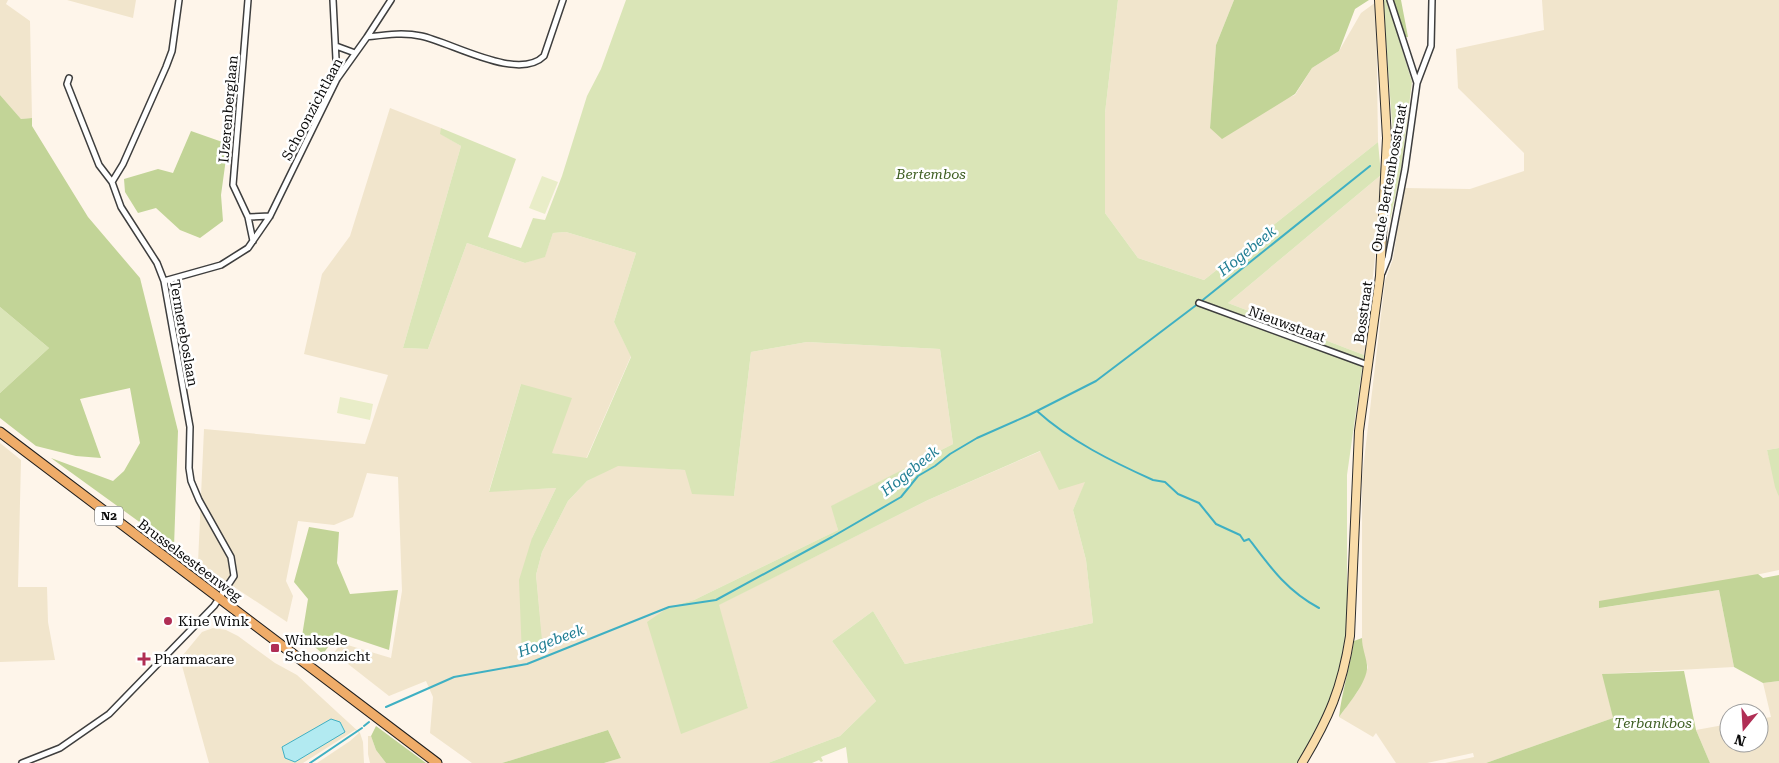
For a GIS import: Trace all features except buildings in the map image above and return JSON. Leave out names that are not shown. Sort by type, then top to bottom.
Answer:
[{"type":"main road","name":"Brusselsesteenweg","points":[[0,432],[437,763]]},
{"type":"street","points":[[112,182],[123,164],[172,51],[179,0]]},
{"type":"street","name":"IJzerenberglaan","points":[[248,0],[233,185],[248,217],[253,241]]},
{"type":"street","points":[[333,0],[337,79]]},
{"type":"street","name":"Schoonzichtlaan","points":[[164,281],[221,266],[238,256],[253,241],[270,216],[337,79],[391,0]]},
{"type":"street","points":[[367,37],[420,35],[508,65],[529,65],[538,62],[544,56],[563,0]]},
{"type":"street","name":"Bosstraat","points":[[1302,763],[1324,726],[1333,706],[1345,665],[1350,627],[1359,431],[1380,276],[1387,138],[1379,0]]},
{"type":"street","name":"Oude Bertembosstraat","points":[[1390,0],[1417,83]]},
{"type":"street","name":"Oude Bertembosstraat","points":[[1380,276],[1388,258],[1405,169],[1417,83],[1431,46],[1432,0]]},
{"type":"street","points":[[336,46],[355,53]]},
{"type":"street","name":"Termereboslaan","points":[[22,763],[60,748],[109,714],[178,644],[219,599],[233,580],[234,564],[191,481],[189,468],[190,427],[164,281],[157,263],[121,207],[112,182],[99,165],[67,84],[69,78]]},
{"type":"street","points":[[248,217],[270,216]]},
{"type":"street","name":"Nieuwstraat","points":[[1199,303],[1368,365]]},
{"type":"shaded area","points":[[0,0],[8,0],[6,4],[30,21],[32,118],[21,119],[0,95]]},
{"type":"shaded area","points":[[67,0],[136,0],[133,18]]},
{"type":"shaded area","points":[[1118,0],[1234,0],[1216,45],[1210,128],[1295,95],[1312,68],[1339,51],[1361,13],[1376,2],[1378,142],[1204,280],[1138,258],[1105,213],[1105,113]]},
{"type":"shaded area","points":[[1542,0],[1779,0],[1779,448],[1767,450],[1779,497],[1779,570],[1600,608],[1719,590],[1734,667],[1603,674],[1613,718],[1486,763],[1445,763],[1474,757],[1473,753],[1427,763],[1396,763],[1376,733],[1373,737],[1339,717],[1358,691],[1368,667],[1362,649],[1362,478],[1385,281],[1393,259],[1404,188],[1470,189],[1524,171],[1524,153],[1458,88],[1456,49],[1544,30]]},
{"type":"shaded area","points":[[390,108],[441,128],[441,134],[461,146],[403,348],[428,349],[467,243],[525,263],[545,256],[553,233],[566,232],[636,253],[614,322],[631,356],[586,459],[552,453],[521,384],[489,491],[556,488],[532,538],[543,651],[536,575],[542,552],[568,501],[587,481],[618,465],[685,470],[734,496],[751,352],[807,342],[940,349],[953,444],[832,506],[838,530],[694,600],[669,607],[748,708],[718,605],[928,500],[1041,451],[1086,481],[1073,510],[1086,560],[1093,623],[905,664],[873,611],[832,641],[876,701],[840,736],[768,763],[604,763],[621,758],[608,730],[502,763],[472,763],[430,733],[433,697],[426,681],[389,696],[334,653],[341,643],[391,658],[402,591],[398,477],[367,473],[353,517],[334,525],[298,521],[286,581],[293,596],[287,622],[198,563],[204,429],[365,444],[388,375],[304,354],[322,274],[350,236]]},
{"type":"shaded area","points":[[1381,175],[1378,231],[1364,355],[1228,303]]},
{"type":"shaded area","points":[[0,443],[21,460],[18,587],[47,587],[48,622],[55,660],[0,662]]},
{"type":"shaded area","points":[[213,628],[226,630],[238,636],[275,663],[297,675],[360,733],[363,742],[364,763],[317,763],[350,741],[359,733],[355,730],[303,763],[209,763],[179,655],[183,655],[202,632]]},
{"type":"shaded area","points":[[1779,681],[1779,763],[1710,763],[1696,730],[1719,726],[1719,753],[1769,753],[1769,717],[1771,717],[1763,683]]},
{"type":"shaded area","points":[[368,736],[371,736],[376,750],[386,763],[370,763]]},
{"type":"green space","name":"Bertembos","points":[[626,0],[1118,0],[1105,113],[1105,213],[1138,258],[1204,280],[1378,142],[1381,175],[1228,303],[1364,355],[1347,475],[1347,627],[1338,676],[1330,701],[1298,763],[848,763],[846,747],[821,757],[823,761],[821,762],[819,760],[812,763],[768,763],[840,736],[876,701],[832,641],[873,611],[905,664],[1093,623],[1086,560],[1073,510],[1085,482],[1059,490],[1040,451],[928,500],[719,605],[748,708],[681,734],[647,622],[669,607],[694,600],[838,530],[831,506],[953,444],[940,349],[807,342],[751,352],[734,496],[692,494],[685,470],[618,466],[587,481],[568,501],[542,552],[536,575],[543,651],[522,657],[519,580],[532,538],[556,488],[489,492],[521,384],[572,398],[552,453],[587,458],[631,357],[614,322],[636,253],[566,232],[553,233],[545,257],[525,263],[467,243],[428,349],[403,348],[461,146],[440,134],[441,128],[516,159],[488,237],[521,248],[533,218],[545,220],[562,176],[587,96],[601,69]]},
{"type":"green space","points":[[1234,0],[1369,0],[1355,9],[1339,51],[1312,68],[1295,94],[1222,139],[1210,128],[1216,45]]},
{"type":"green space","points":[[1383,0],[1387,0],[1412,82],[1401,169],[1390,221],[1393,136]]},
{"type":"green space","points":[[1393,0],[1401,0],[1408,37],[1405,37]]},
{"type":"green space","points":[[0,95],[21,119],[32,118],[32,126],[88,217],[140,278],[178,431],[174,547],[51,458],[113,481],[124,471],[140,443],[130,388],[80,399],[101,458],[76,456],[36,446],[0,418],[0,393],[49,348],[0,307]]},
{"type":"green space","points":[[191,131],[228,144],[221,195],[223,221],[200,238],[180,230],[156,208],[138,213],[125,192],[124,179],[158,169],[173,173]]},
{"type":"green space","points":[[542,176],[558,182],[545,214],[529,208]]},
{"type":"green space","points":[[0,307],[49,348],[0,393]]},
{"type":"green space","points":[[340,397],[373,404],[370,420],[337,413]]},
{"type":"green space","points":[[1779,448],[1779,497],[1767,450]]},
{"type":"green space","points":[[309,527],[339,532],[337,563],[350,594],[398,590],[389,650],[338,633],[323,654],[302,636],[308,599],[294,582]]},
{"type":"green space","points":[[1758,574],[1763,578],[1779,575],[1779,681],[1763,683],[1734,667],[1719,590],[1599,608],[1599,601]]},
{"type":"green space","points":[[1362,638],[1367,665],[1365,678],[1339,717],[1354,641]]},
{"type":"green space","name":"Terbankbos","points":[[1684,671],[1696,730],[1710,763],[1486,763],[1613,718],[1602,674]]},
{"type":"green space","points":[[376,726],[426,763],[386,763],[376,750],[371,736]]},
{"type":"green space","points":[[608,730],[621,758],[604,763],[502,763]]},
{"type":"water","points":[[331,719],[340,722],[345,732],[295,762],[285,758],[282,747]]},
{"type":"waterway","name":"Hogebeek","points":[[386,707],[454,677],[527,664],[669,607],[716,600],[832,537],[901,497],[918,476],[977,438],[1029,415],[1096,381],[1199,303],[1370,166]]},
{"type":"waterway","points":[[1037,411],[1063,432],[1092,450],[1153,480],[1165,482],[1178,494],[1199,503],[1216,524],[1240,535],[1244,541],[1249,539],[1288,586],[1319,608]]},
{"type":"waterway","name":"Hogebeek","points":[[364,726],[369,722]]},
{"type":"waterway","name":"Hogebeek","points":[[310,763],[362,728]]},
{"type":"place","name":"Kine Wink","points":[[168,621]]},
{"type":"place","name":"Winksele Schoonzicht","points":[[275,648]]},
{"type":"place","name":"Pharmacare","points":[[144,659]]}]
